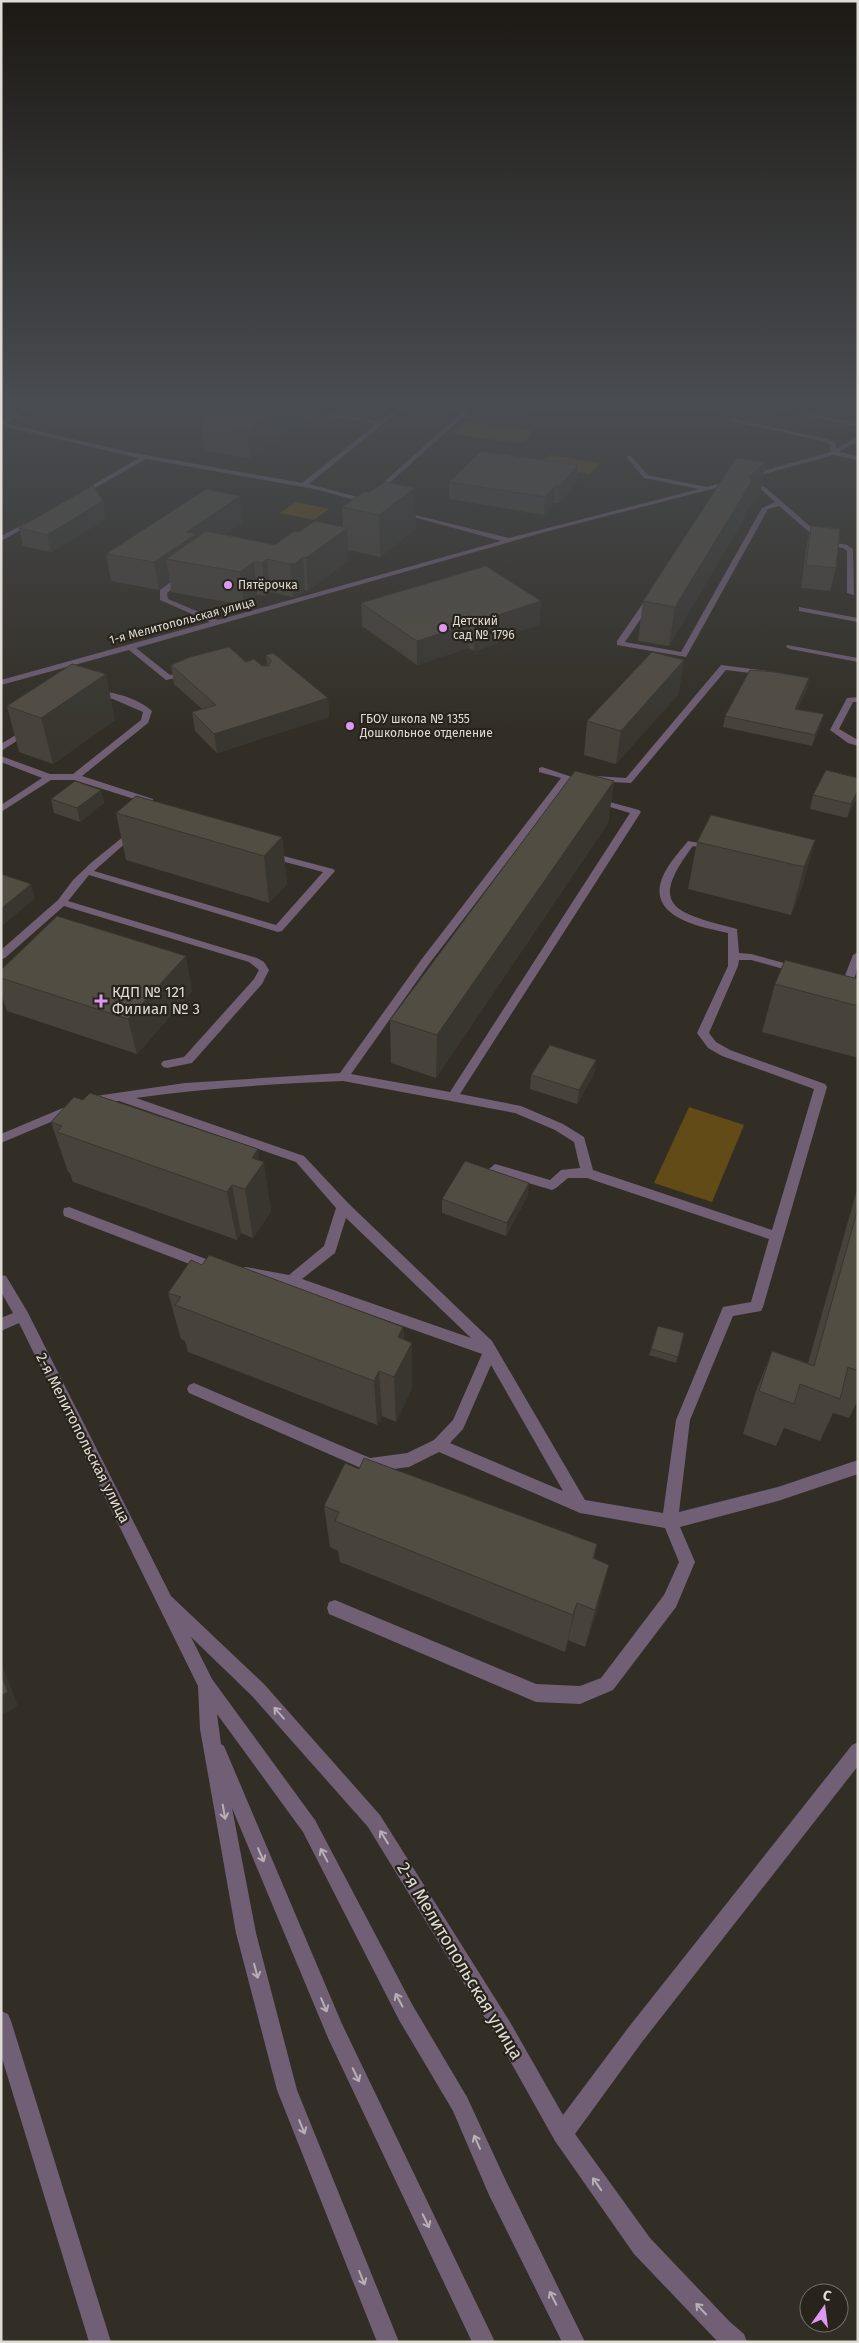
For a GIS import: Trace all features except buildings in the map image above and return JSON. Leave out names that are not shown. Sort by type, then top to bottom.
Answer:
[{"type":"street","points":[[1,539],[39,517]]},
{"type":"street","points":[[423,517],[510,541]]},
{"type":"street","name":"1-я Мелитопольская улица","points":[[1,683],[129,646],[219,623],[600,517]]},
{"type":"street","points":[[657,588],[620,643],[683,655],[760,517]]},
{"type":"street","points":[[796,517],[825,543],[845,546],[851,550],[851,593]]},
{"type":"street","points":[[194,570],[163,592],[164,600],[219,623]]},
{"type":"street","points":[[802,609],[858,620]]},
{"type":"street","points":[[129,646],[169,678],[196,671]]},
{"type":"street","points":[[790,647],[858,660]]},
{"type":"street","points":[[542,770],[576,778],[628,781],[724,667],[781,675]]},
{"type":"street","points":[[75,777],[146,721],[148,711],[132,702],[101,694],[90,694],[83,698]]},
{"type":"street","points":[[858,699],[850,700],[834,730],[851,741],[858,742]]},
{"type":"street","points":[[1,748],[39,725]]},
{"type":"street","points":[[1,759],[49,777],[75,777],[156,803],[153,809]]},
{"type":"street","points":[[1,809],[49,777]]},
{"type":"street","points":[[343,1077],[425,962],[560,792],[576,778]]},
{"type":"street","points":[[452,1098],[636,812],[582,798]]},
{"type":"street","points":[[1,956],[62,902],[69,890],[88,872],[144,823]]},
{"type":"street","points":[[335,1608],[536,1693],[580,1695],[607,1684],[670,1601],[687,1562],[670,1522],[683,1420],[728,1311],[756,1307],[821,1087],[726,1053],[712,1045],[703,1033],[733,966],[733,931],[687,918],[672,910],[664,898],[665,883],[691,842],[727,851]]},
{"type":"street","points":[[88,872],[278,929],[330,871],[255,852]]},
{"type":"street","points":[[62,902],[253,960],[260,964],[264,970],[258,981],[188,1060],[167,1064]]},
{"type":"street","points":[[830,978],[853,985],[858,955]]},
{"type":"street","points":[[734,956],[751,957],[812,974]]},
{"type":"street","points":[[1,1139],[89,1101],[212,1085],[343,1077],[517,1110],[559,1127],[580,1140],[587,1173]]},
{"type":"street","points":[[119,1096],[300,1159],[343,1207],[459,1317],[490,1351],[580,1506]]},
{"type":"street","points":[[495,1170],[552,1185],[565,1173],[587,1173],[778,1237]]},
{"type":"street","points":[[291,1281],[330,1249],[343,1207]]},
{"type":"street","points":[[69,1212],[205,1264],[291,1281],[490,1351]]},
{"type":"street","name":"2-я Мелитопольская улица","points":[[1,1280],[22,1315],[206,1685],[309,1826],[406,2013],[460,2104],[497,2187],[574,2342]]},
{"type":"street","points":[[1,1326],[22,1315]]},
{"type":"street","points":[[194,1389],[370,1465],[409,1460],[439,1445],[458,1424],[490,1351]]},
{"type":"street","points":[[439,1445],[580,1506],[670,1522],[778,1494],[858,1467]]},
{"type":"street","name":"2-я Мелитопольская улица","points":[[162,1597],[258,1690],[374,1821],[503,2029],[562,2134],[642,2246],[722,2330],[736,2342]]},
{"type":"street","points":[[206,1685],[209,1729],[246,1933],[287,2090],[388,2342]]},
{"type":"street","points":[[209,1729],[334,2031],[484,2342]]},
{"type":"street","points":[[562,2134],[635,2035],[858,1751]]},
{"type":"street","points":[[1,2022],[100,2342]]},
{"type":"shaded area","points":[[301,517],[318,517],[314,520]]},
{"type":"shaded area","points":[[689,1107],[744,1125],[712,1202],[654,1183]]},
{"type":"place","name":"Пятёрочка","points":[[228,585]]},
{"type":"place","name":"Детский сад № 1796","points":[[443,628]]},
{"type":"place","name":"ГБОУ школа № 1355 Дошкольное отделение","points":[[350,726]]},
{"type":"place","name":"КДП № 121 Филиал № 3","points":[[101,1001]]}]
